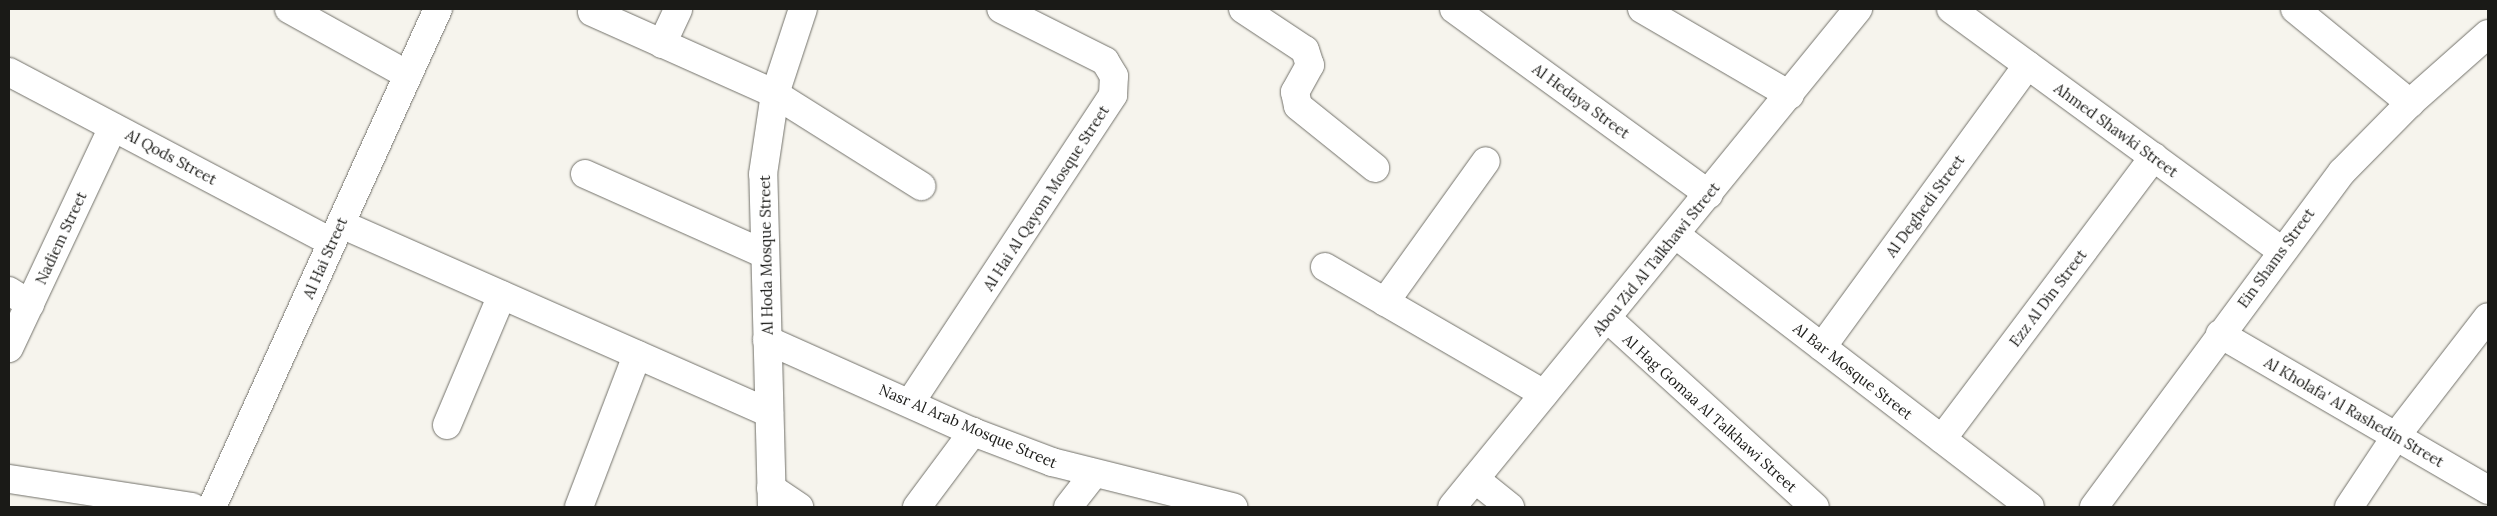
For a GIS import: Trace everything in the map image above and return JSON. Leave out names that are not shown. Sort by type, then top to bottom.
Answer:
[{"type":"street","points":[[289,9],[408,75]]},
{"type":"street","name":"Al Hai Street","points":[[212,507],[438,9]]},
{"type":"street","points":[[662,44],[678,9]]},
{"type":"street","name":"Al Hoda Mosque Street","points":[[772,498],[763,174],[775,94],[803,9]]},
{"type":"street","name":"Al Hai Al Qayom Mosque Street","points":[[910,403],[1113,94],[1114,76],[1104,61],[1001,9]]},
{"type":"street","points":[[1243,9],[1305,50],[1310,65],[1295,92],[1298,106],[1375,168]]},
{"type":"street","name":"Al Hedaya Street","points":[[1454,9],[1709,194]]},
{"type":"street","points":[[1642,9],[1790,94]]},
{"type":"street","name":"Abou Zid Al Talkhawi Street","points":[[1452,507],[1676,235],[1858,9]]},
{"type":"street","name":"Ahmed Shawki Street","points":[[1951,9],[2282,251]]},
{"type":"street","points":[[2295,9],[2410,103]]},
{"type":"street","points":[[592,12],[775,94],[921,186]]},
{"type":"street","name":"Ein Shams Street","points":[[2094,507],[2220,334],[2342,172],[2410,103],[2488,34]]},
{"type":"street","name":"Al Deghedi Street","points":[[1822,347],[2028,65]]},
{"type":"street","name":"Al Qods Street","points":[[9,72],[113,127],[336,233],[502,295],[769,413]]},
{"type":"street","name":"Nadiem Street","points":[[9,348],[19,298],[113,127]]},
{"type":"street","name":"Ezz Al Din Street","points":[[1942,439],[2154,157]]},
{"type":"street","points":[[1385,302],[1486,161]]},
{"type":"street","points":[[585,174],[766,254]]},
{"type":"street","name":"Al Bar Mosque Street","points":[[1676,235],[2030,507]]},
{"type":"street","points":[[1325,267],[1544,394]]},
{"type":"street","points":[[447,425],[502,295]]},
{"type":"street","points":[[2349,507],[2396,436],[2488,317]]},
{"type":"street","name":"Al Hag Gomaa Al Talkhawi Street","points":[[1607,318],[1814,507]]},
{"type":"street","name":"Al Kholafa' Al Rashedin Street","points":[[2220,334],[2488,490]]},
{"type":"street","name":"Nasr Al Arab Mosque Street","points":[[767,340],[974,432],[1093,475],[1181,501],[1233,507]]},
{"type":"street","points":[[579,507],[637,355]]},
{"type":"street","points":[[917,507],[974,432]]},
{"type":"street","points":[[1068,507],[1093,475]]},
{"type":"street","points":[[9,478],[192,507]]},
{"type":"street","points":[[1474,479],[1510,507]]},
{"type":"street","points":[[772,498],[799,507]]}]
